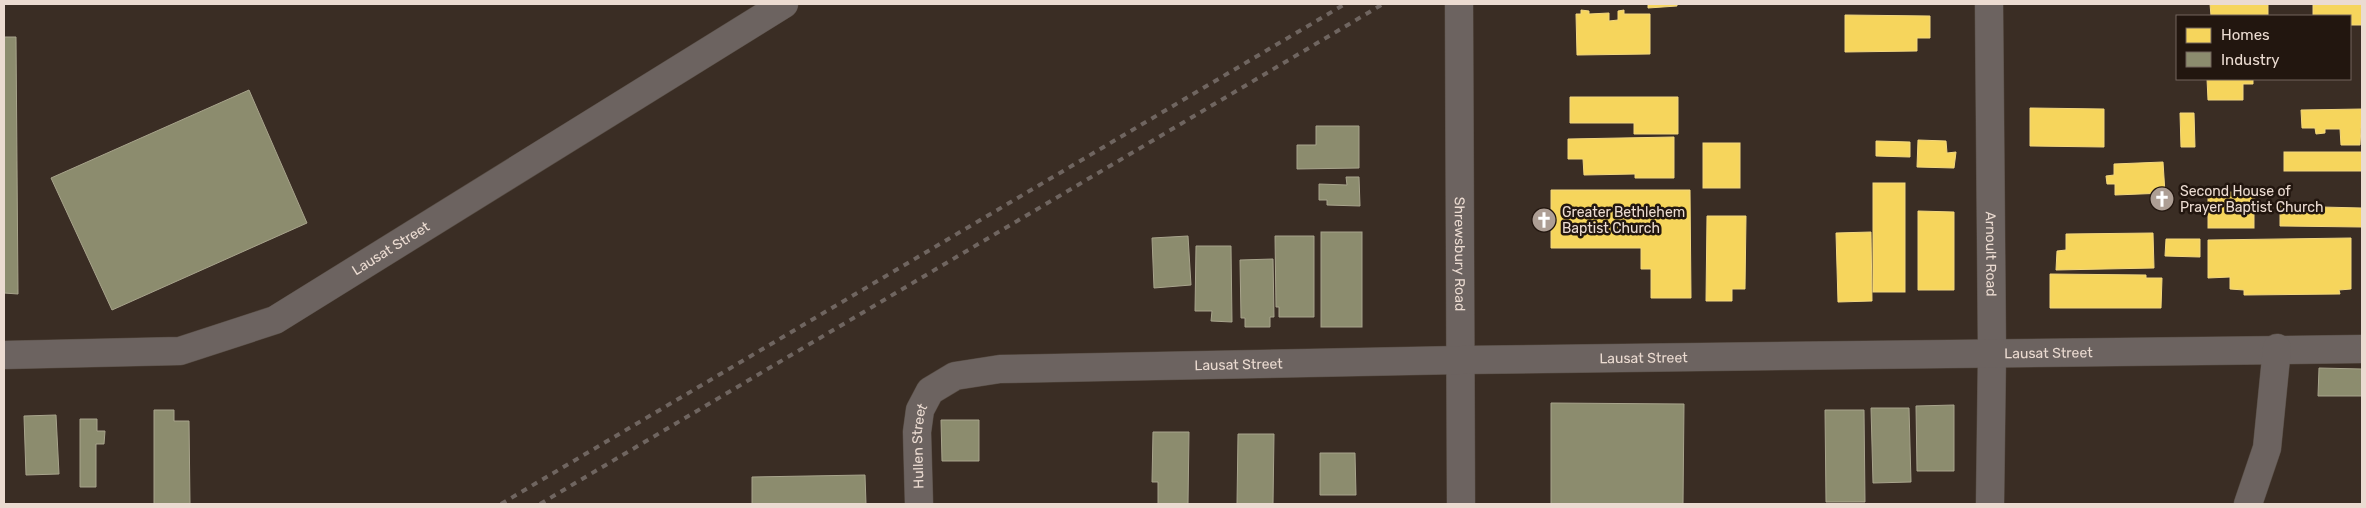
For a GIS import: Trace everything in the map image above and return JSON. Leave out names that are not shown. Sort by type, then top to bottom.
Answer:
[{"type":"street","name":"Lausat Street","points":[[4,355],[180,351],[275,320],[784,4]]},
{"type":"street","name":"Shrewsbury Road","points":[[1459,4],[1461,504]]},
{"type":"street","name":"Arnoult Road","points":[[1989,4],[1992,353],[1990,504]]},
{"type":"street","name":"Lausat Street","points":[[930,391],[956,376],[1000,369],[2277,348],[2362,349]]},
{"type":"street","points":[[2248,504],[2267,448],[2277,348]]},
{"type":"street","name":"Hullen Street","points":[[919,504],[917,432],[920,410],[930,391]]},
{"type":"building: Homes","points":[[1648,4],[1677,4],[1677,6],[1648,8]]},
{"type":"building: Homes","points":[[2210,4],[2268,4],[2268,15],[2211,15]]},
{"type":"building: Homes","points":[[2313,4],[2362,4],[2362,25],[2351,25],[2351,15],[2313,15]]},
{"type":"building: Homes","points":[[1581,10],[1589,11],[1589,14],[1609,13],[1609,21],[1618,20],[1618,11],[1624,10],[1624,14],[1650,14],[1650,54],[1577,55],[1576,14],[1581,14]]},
{"type":"building: Homes","points":[[1845,15],[1930,16],[1930,38],[1917,38],[1917,51],[1845,52]]},
{"type":"building: Homes","points":[[2207,80],[2253,80],[2253,84],[2243,84],[2243,100],[2208,100]]},
{"type":"building: Homes","points":[[1570,97],[1678,97],[1678,134],[1634,134],[1634,123],[1570,123]]},
{"type":"building: Homes","points":[[2030,108],[2104,109],[2104,147],[2030,146]]},
{"type":"building: Homes","points":[[2362,109],[2360,145],[2341,145],[2340,129],[2325,129],[2325,133],[2316,134],[2315,128],[2302,128],[2301,110]]},
{"type":"building: Homes","points":[[2180,113],[2194,113],[2195,147],[2181,147]]},
{"type":"building: Homes","points":[[1674,137],[1674,178],[1635,178],[1635,174],[1584,175],[1583,159],[1568,159],[1568,139]]},
{"type":"building: Homes","points":[[1918,140],[1946,141],[1947,153],[1956,152],[1954,168],[1917,167]]},
{"type":"building: Homes","points":[[1876,141],[1910,142],[1910,157],[1876,156]]},
{"type":"building: Homes","points":[[1703,143],[1740,143],[1740,188],[1703,188]]},
{"type":"building: Homes","points":[[2284,152],[2362,152],[2362,171],[2284,171]]},
{"type":"building: Homes","points":[[2163,162],[2165,193],[2115,195],[2115,184],[2107,184],[2106,176],[2114,175],[2114,164]]},
{"type":"building: Homes","points":[[1873,183],[1905,183],[1905,292],[1873,292]]},
{"type":"building: Homes","points":[[1551,190],[1690,190],[1691,298],[1651,298],[1651,269],[1641,269],[1641,248],[1551,248]]},
{"type":"building: Homes","points":[[2208,192],[2254,192],[2254,228],[2208,228]]},
{"type":"building: Homes","points":[[2280,206],[2362,208],[2362,227],[2280,226]]},
{"type":"building: Homes","points":[[1918,211],[1954,212],[1954,290],[1918,290]]},
{"type":"building: Homes","points":[[1707,216],[1746,216],[1745,289],[1732,289],[1732,301],[1706,301]]},
{"type":"building: Homes","points":[[1871,232],[1872,301],[1838,302],[1836,233]]},
{"type":"building: Homes","points":[[2153,233],[2154,268],[2056,270],[2057,251],[2066,250],[2066,234]]},
{"type":"building: Homes","points":[[2351,238],[2351,289],[2339,290],[2340,294],[2244,295],[2244,290],[2230,289],[2230,277],[2208,278],[2208,240]]},
{"type":"building: Homes","points":[[2166,239],[2200,239],[2200,257],[2165,256]]},
{"type":"building: Homes","points":[[2050,274],[2146,275],[2146,278],[2162,278],[2161,308],[2050,308]]},
{"type":"building: Industry","points":[[4,37],[16,37],[18,294],[4,293]]},
{"type":"building: Industry","points":[[249,90],[307,223],[112,310],[51,178]]},
{"type":"building: Industry","points":[[1316,126],[1359,126],[1359,168],[1297,169],[1297,145],[1316,145]]},
{"type":"building: Industry","points":[[1346,177],[1359,177],[1360,206],[1327,205],[1327,200],[1319,200],[1319,184],[1347,185]]},
{"type":"building: Industry","points":[[1321,232],[1362,232],[1362,327],[1321,327]]},
{"type":"building: Industry","points":[[1188,236],[1191,285],[1154,288],[1152,238]]},
{"type":"building: Industry","points":[[1275,236],[1314,236],[1314,317],[1279,317],[1279,307],[1276,307]]},
{"type":"building: Industry","points":[[1196,246],[1231,246],[1232,322],[1211,321],[1212,311],[1195,311]]},
{"type":"building: Industry","points":[[1273,259],[1274,317],[1270,317],[1270,327],[1245,327],[1245,318],[1241,318],[1240,260]]},
{"type":"building: Industry","points":[[2319,368],[2362,369],[2362,396],[2318,396]]},
{"type":"building: Industry","points":[[1551,403],[1684,404],[1683,504],[1551,504]]},
{"type":"building: Industry","points":[[1954,405],[1954,471],[1917,471],[1916,406]]},
{"type":"building: Industry","points":[[1871,408],[1909,408],[1911,482],[1873,483]]},
{"type":"building: Industry","points":[[154,410],[174,410],[174,421],[189,421],[190,504],[154,504]]},
{"type":"building: Industry","points":[[1825,410],[1864,410],[1865,502],[1826,502]]},
{"type":"building: Industry","points":[[56,415],[59,474],[26,475],[24,416]]},
{"type":"building: Industry","points":[[80,419],[97,419],[97,431],[105,431],[104,444],[96,444],[96,487],[80,487]]},
{"type":"building: Industry","points":[[941,420],[979,420],[979,461],[942,461]]},
{"type":"building: Industry","points":[[1153,432],[1189,432],[1188,504],[1158,504],[1158,482],[1152,482]]},
{"type":"building: Industry","points":[[1238,434],[1274,434],[1273,504],[1237,504]]},
{"type":"building: Industry","points":[[1320,453],[1355,453],[1356,495],[1320,495]]},
{"type":"building: Industry","points":[[865,475],[866,504],[752,504],[752,477]]},
{"type":"railway","points":[[501,504],[1345,4]]},
{"type":"railway","points":[[540,504],[1383,4]]},
{"type":"place","name":"Second House of Prayer Baptist Church","points":[[2162,199]]},
{"type":"place","name":"Greater Bethlehem Baptist Church","points":[[1544,220]]}]
